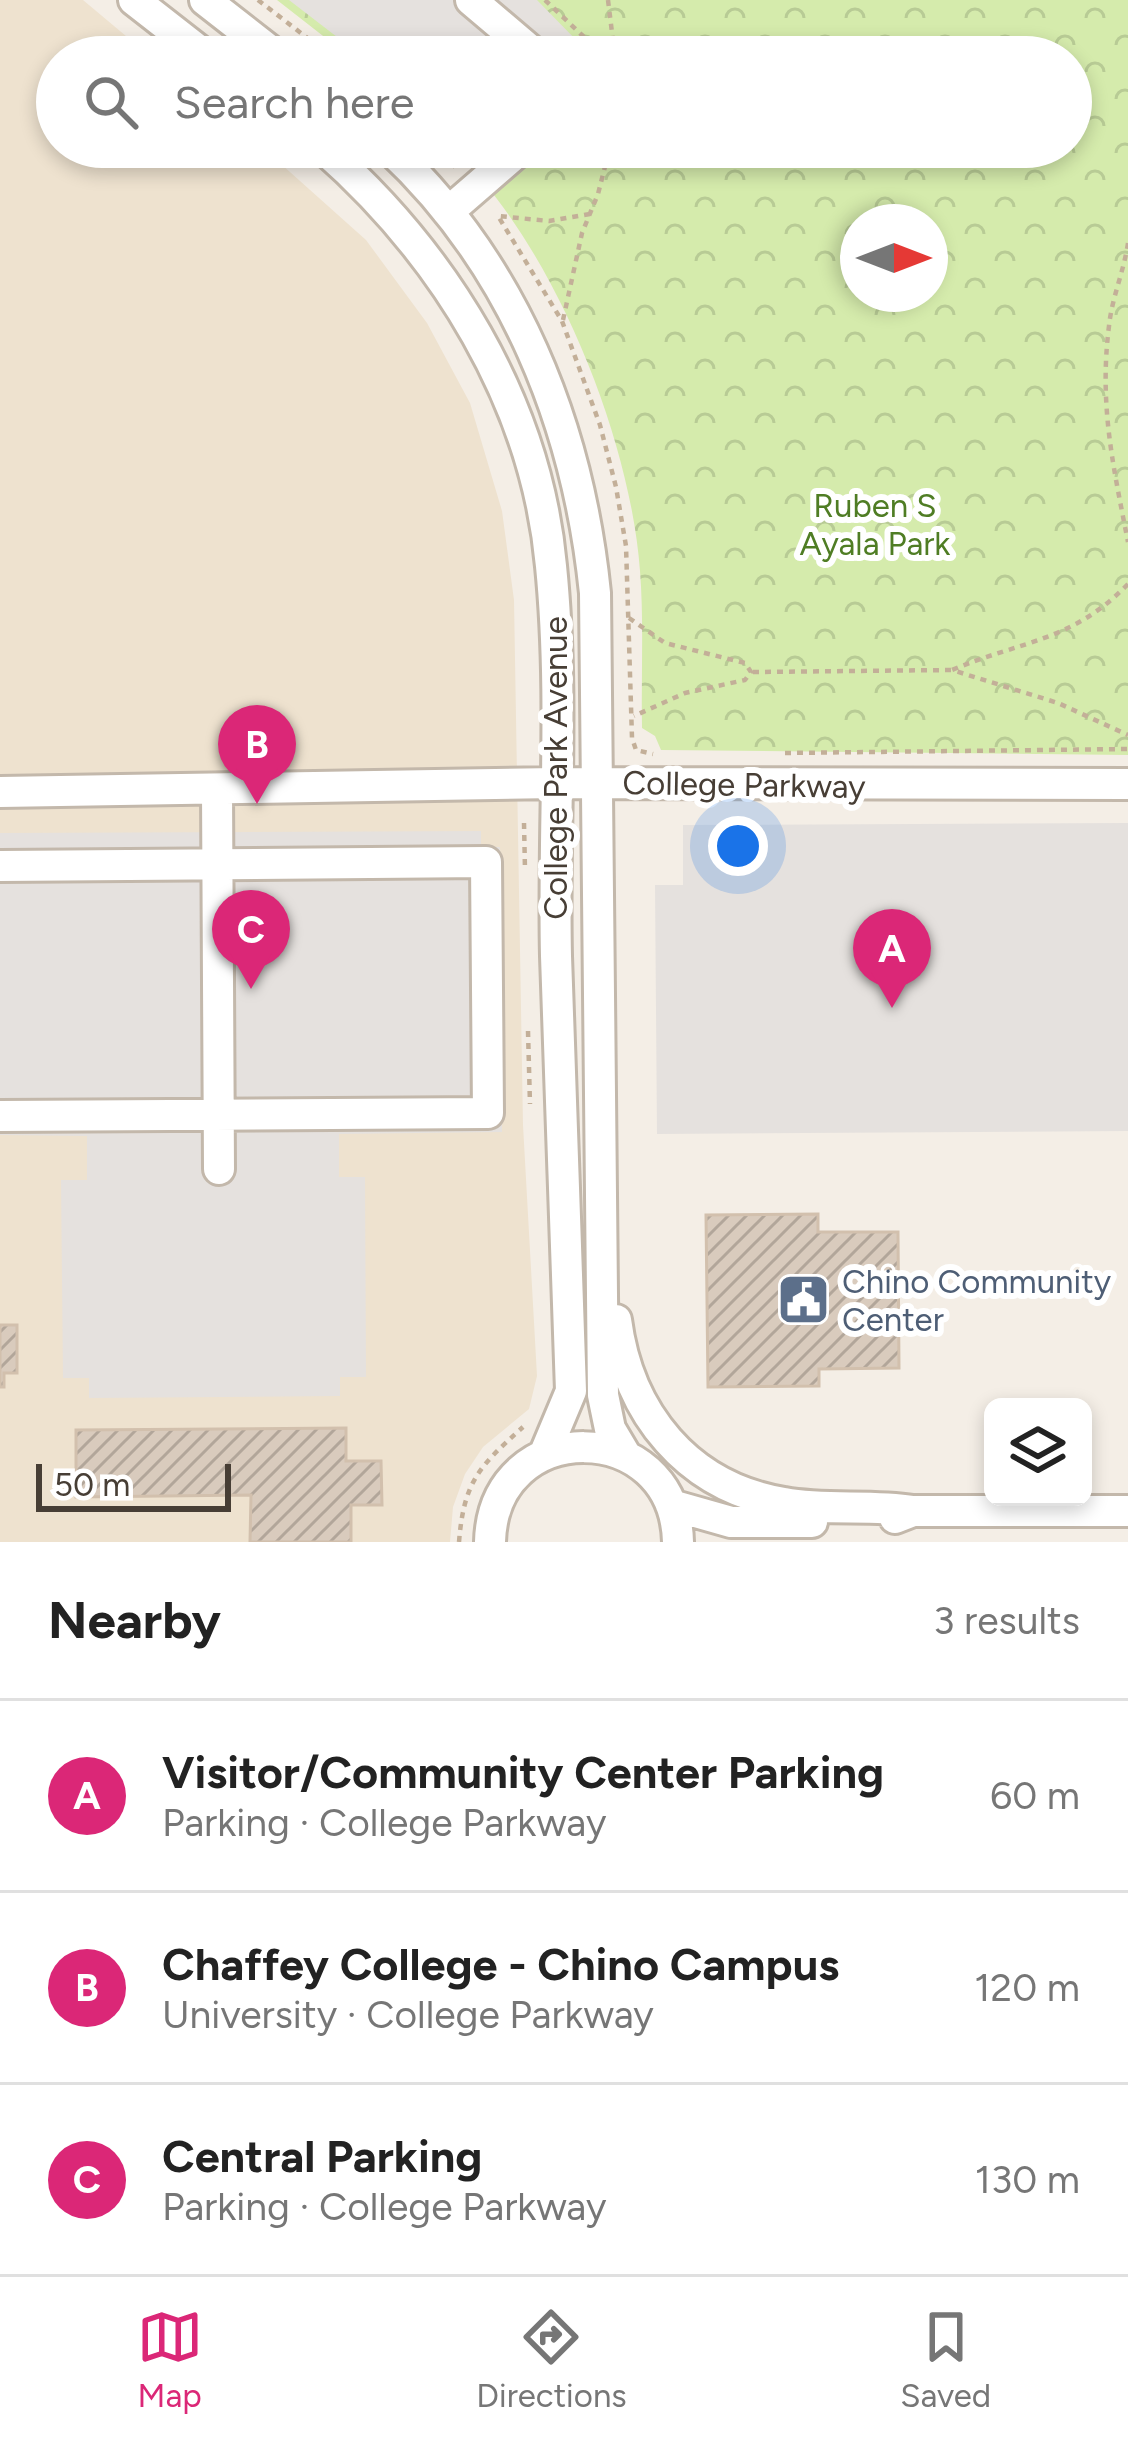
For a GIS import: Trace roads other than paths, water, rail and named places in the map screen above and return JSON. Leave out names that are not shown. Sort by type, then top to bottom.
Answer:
[{"type":"street","points":[[134,0],[180,36]]},
{"type":"street","points":[[205,0],[251,36]]},
{"type":"street","points":[[471,0],[513,36]]},
{"type":"street","name":"College Park Avenue","points":[[346,168],[428,260],[484,346],[508,399],[538,492],[551,562],[556,638],[556,955],[571,1391],[545,1454]]},
{"type":"street","name":"College Park Avenue","points":[[407,168],[448,212],[524,327],[552,396],[580,487],[595,593],[603,1395],[610,1429],[626,1456]]},
{"type":"street","points":[[448,212],[499,168]]},
{"type":"street","name":"College Parkway","points":[[0,792],[556,783],[1128,784]]},
{"type":"street","points":[[217,791],[220,1169]]},
{"type":"street","points":[[0,866],[486,862],[488,1113],[0,1116]]},
{"type":"street","points":[[599,1160],[613,1209],[614,1304],[620,1350],[632,1389],[656,1427],[693,1465],[736,1490],[781,1503],[913,1511],[1128,1511]]},
{"type":"street","points":[[490,1542],[490,1522],[501,1494],[520,1470],[545,1454],[572,1446],[600,1447],[626,1456],[661,1485],[671,1505],[678,1542]]},
{"type":"street","points":[[671,1505],[731,1522],[885,1522],[913,1511]]},
{"type":"place","name":"Chaffey College - Chino Campus","points":[[257,804]]},
{"type":"place","name":"Central Parking","points":[[251,989]]},
{"type":"place","name":"Visitor/Community Center Parking","points":[[892,1008]]},
{"type":"place","name":"Chino Community Center","points":[[803,1300]]},
{"type":"park label","name":"Ruben S Ayala Park","points":[[875,524]]}]
